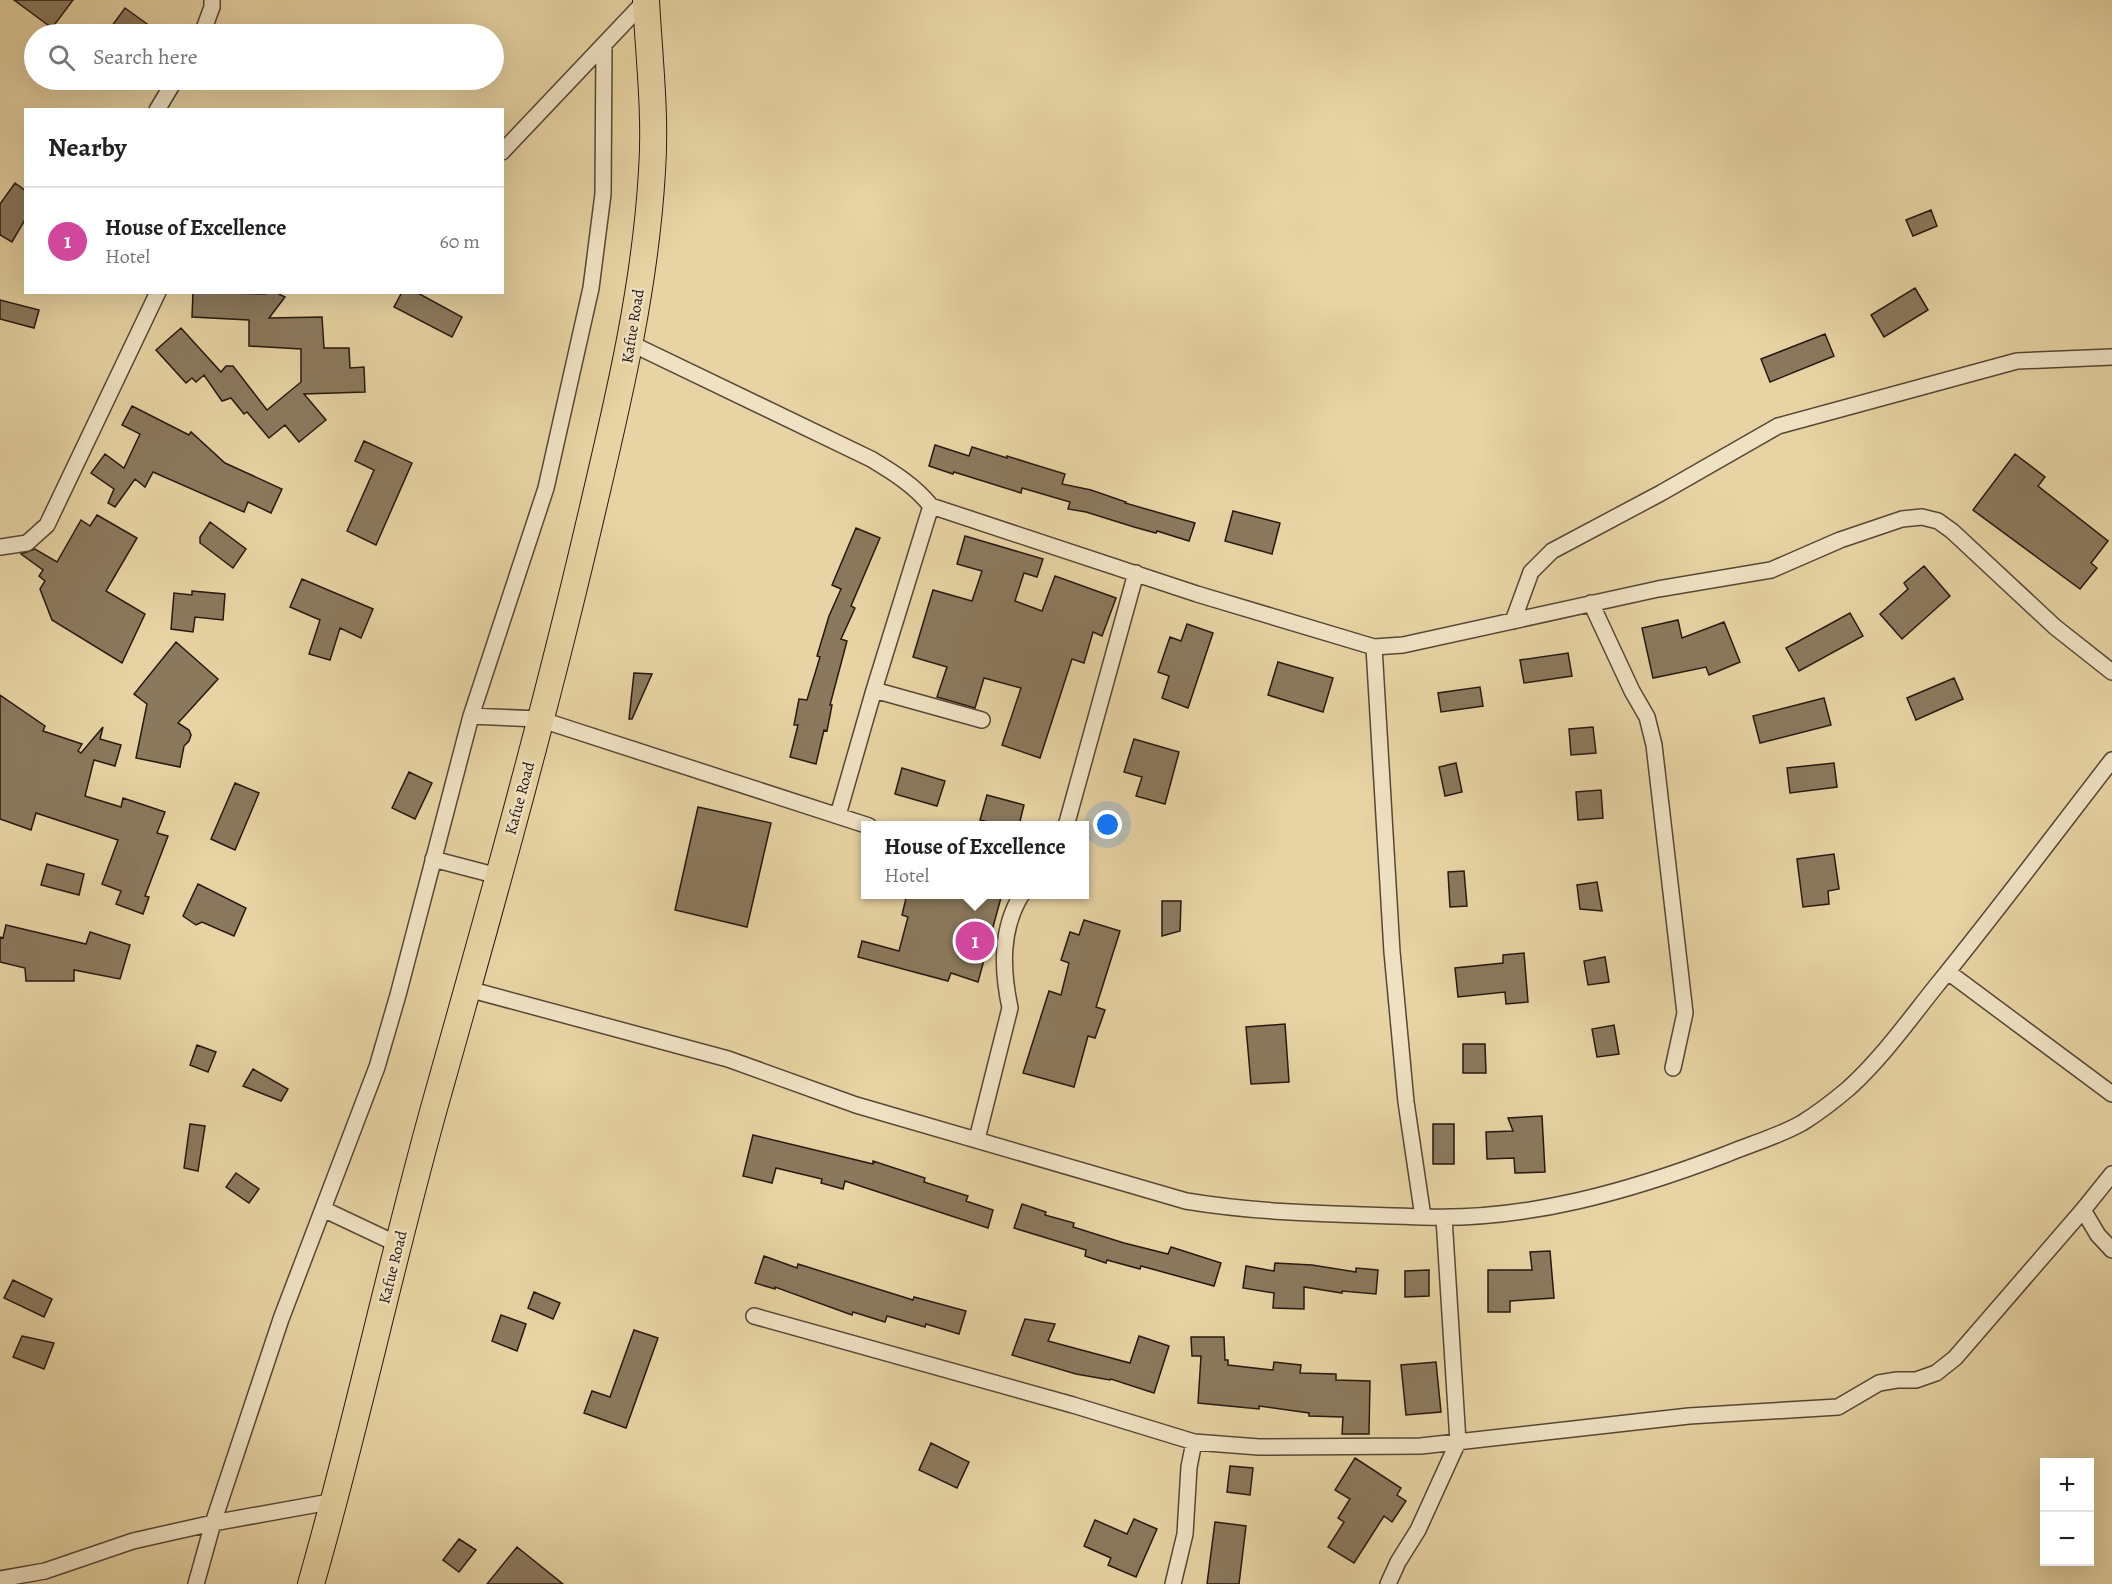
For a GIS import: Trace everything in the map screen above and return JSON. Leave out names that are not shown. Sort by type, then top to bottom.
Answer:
[{"type":"highway","name":"Kafue Road","points":[[311,1584],[335,1501],[397,1244],[468,989],[571,601],[630,343],[652,172],[653,140],[646,0]]},
{"type":"street","points":[[206,24],[212,8],[212,0]]},
{"type":"street","points":[[504,150],[646,0]]},
{"type":"street","points":[[196,1584],[213,1523],[281,1319],[377,1067],[471,716],[546,488],[591,288],[603,194],[604,45]]},
{"type":"street","points":[[161,108],[170,90]]},
{"type":"street","points":[[0,547],[27,543],[47,525],[157,294]]},
{"type":"street","points":[[630,343],[871,459],[902,478],[931,506],[1374,647],[1403,645],[1658,589],[1771,570],[1869,529],[1902,519],[1922,517],[1938,521],[1952,531],[2055,627],[2112,672]]},
{"type":"street","points":[[1513,621],[1531,572],[1552,551],[1661,493],[1778,426],[2017,360],[2112,357]]},
{"type":"street","points":[[838,815],[931,506]]},
{"type":"street","points":[[1067,821],[1136,573]]},
{"type":"street","points":[[1591,603],[1632,691],[1647,717],[1654,745],[1685,1013],[1673,1068]]},
{"type":"street","points":[[1374,647],[1392,952],[1406,1102],[1423,1217]]},
{"type":"street","points":[[874,690],[982,720]]},
{"type":"street","points":[[471,716],[540,719],[861,822]]},
{"type":"street","points":[[468,989],[729,1059],[856,1105],[1186,1201],[1221,1207],[1284,1212],[1444,1218],[1506,1213],[1604,1194],[1704,1163],[1801,1124],[1849,1088],[1881,1055],[2112,760]]},
{"type":"street","points":[[433,859],[498,876]]},
{"type":"street","points":[[976,1139],[1010,1008],[1005,987],[1004,959],[1009,924],[1019,899]]},
{"type":"street","points":[[1948,972],[2112,1094]]},
{"type":"street","points":[[754,1316],[1023,1391],[1194,1442],[1259,1447],[1420,1446],[1689,1416],[1838,1407],[1879,1383],[1916,1380],[1936,1373],[1955,1358],[2112,1174]]},
{"type":"street","points":[[323,1209],[397,1244]]},
{"type":"street","points":[[2083,1210],[2098,1235],[2112,1250]]},
{"type":"street","points":[[1388,1584],[1398,1562],[1418,1530],[1458,1442],[1444,1218]]},
{"type":"street","points":[[1173,1584],[1185,1534],[1188,1467],[1194,1442]]},
{"type":"street","points":[[0,1579],[45,1570],[133,1541],[213,1523],[335,1501]]},
{"type":"building","points":[[14,0],[73,0],[55,24],[47,24]]},
{"type":"building","points":[[125,8],[147,24],[113,24]]},
{"type":"building","points":[[15,183],[24,190],[24,221],[12,242],[0,235],[0,204]]},
{"type":"building","points":[[1931,210],[1937,226],[1913,236],[1906,220]]},
{"type":"building","points":[[1915,288],[1928,310],[1884,337],[1871,315]]},
{"type":"building","points":[[193,294],[279,294],[285,297],[269,318],[322,317],[324,348],[349,348],[350,368],[364,367],[365,392],[304,394],[326,420],[299,442],[285,425],[269,438],[247,412],[244,414],[231,398],[222,401],[204,375],[196,382],[192,378],[186,383],[156,350],[181,328],[221,372],[226,366],[233,366],[267,410],[301,382],[301,349],[249,346],[249,320],[192,317]]},
{"type":"building","points":[[401,294],[420,294],[462,317],[452,337],[394,307]]},
{"type":"building","points":[[0,300],[39,310],[34,328],[0,319]]},
{"type":"building","points":[[1825,334],[1834,356],[1770,382],[1761,359]]},
{"type":"building","points":[[132,406],[189,435],[191,432],[225,463],[282,489],[271,513],[248,502],[244,512],[153,472],[145,487],[135,479],[115,507],[108,503],[114,489],[91,473],[105,454],[124,468],[140,434],[122,425]]},
{"type":"building","points":[[364,441],[412,463],[376,545],[347,531],[374,470],[355,461]]},
{"type":"building","points":[[935,445],[969,456],[972,447],[1007,458],[1007,456],[1065,474],[1062,484],[1091,490],[1125,503],[1195,523],[1189,541],[1068,509],[1070,502],[1022,488],[1021,493],[929,466]]},
{"type":"building","points":[[2015,454],[2045,477],[2038,486],[2108,541],[2091,563],[2097,568],[2080,589],[1973,510]]},
{"type":"building","points":[[1233,511],[1280,523],[1272,554],[1225,541]]},
{"type":"building","points":[[97,515],[137,538],[106,591],[145,614],[122,663],[52,620],[40,589],[45,581],[39,576],[43,570],[21,554],[35,549],[57,562],[81,520],[90,526]]},
{"type":"building","points":[[210,522],[246,549],[233,568],[200,543],[200,537]]},
{"type":"building","points":[[856,528],[880,538],[851,606],[855,608],[841,639],[847,641],[830,705],[832,705],[827,731],[824,730],[816,764],[790,757],[798,725],[794,725],[799,699],[807,700],[829,616],[841,589],[832,585]]},
{"type":"building","points":[[965,536],[1043,559],[1037,577],[1024,573],[1015,601],[1042,611],[1055,576],[1116,598],[1102,636],[1093,632],[1084,663],[1072,659],[1040,758],[1002,745],[1021,688],[984,678],[975,708],[937,697],[947,667],[913,657],[933,590],[972,601],[982,571],[957,564]]},
{"type":"building","points":[[1924,566],[1950,596],[1902,639],[1880,614],[1908,589],[1904,583]]},
{"type":"building","points":[[302,579],[373,609],[361,638],[340,628],[330,660],[309,654],[320,620],[290,607]]},
{"type":"building","points":[[192,591],[225,594],[223,620],[195,617],[193,632],[171,629],[174,593],[192,595]]},
{"type":"building","points":[[1850,613],[1863,636],[1799,671],[1786,648]]},
{"type":"building","points":[[1678,620],[1682,638],[1724,622],[1740,662],[1709,675],[1706,667],[1653,678],[1642,628]]},
{"type":"building","points":[[1187,624],[1213,633],[1188,708],[1162,698],[1169,676],[1158,672],[1170,637],[1181,641]]},
{"type":"building","points":[[176,642],[218,679],[178,723],[189,730],[191,735],[184,746],[180,767],[136,758],[147,704],[134,694]]},
{"type":"building","points":[[1568,653],[1572,676],[1524,683],[1520,660]]},
{"type":"building","points":[[1278,662],[1333,678],[1323,712],[1268,695]]},
{"type":"building","points":[[634,673],[652,674],[632,719],[629,719]]},
{"type":"building","points":[[1954,678],[1963,699],[1916,720],[1907,698]]},
{"type":"building","points":[[1480,687],[1483,706],[1441,712],[1438,693]]},
{"type":"building","points":[[0,695],[45,726],[43,731],[82,744],[78,751],[81,753],[103,727],[100,739],[121,745],[115,766],[94,760],[85,796],[121,807],[123,798],[165,812],[157,833],[168,836],[145,896],[149,897],[143,914],[116,904],[121,891],[102,884],[118,840],[36,813],[31,830],[0,819]]},
{"type":"building","points":[[1824,698],[1831,725],[1760,743],[1753,716]]},
{"type":"building","points":[[1593,727],[1596,753],[1571,755],[1569,729]]},
{"type":"building","points":[[1134,739],[1179,752],[1165,804],[1136,796],[1142,777],[1124,772]]},
{"type":"building","points":[[1456,763],[1462,792],[1445,796],[1439,767]]},
{"type":"building","points":[[1834,763],[1837,787],[1790,793],[1787,768]]},
{"type":"building","points":[[902,768],[945,781],[937,806],[895,794]]},
{"type":"building","points":[[409,772],[432,783],[415,819],[392,808]]},
{"type":"building","points":[[235,783],[259,793],[235,850],[211,839]]},
{"type":"building","points":[[1601,790],[1603,818],[1578,820],[1576,792]]},
{"type":"building","points":[[987,795],[1024,805],[1020,821],[980,820]]},
{"type":"building","points":[[698,807],[771,823],[747,927],[675,910]]},
{"type":"building","points":[[1834,854],[1839,889],[1828,891],[1829,904],[1803,907],[1797,859]]},
{"type":"building","points":[[47,864],[84,874],[79,895],[41,885]]},
{"type":"building","points":[[1464,871],[1467,906],[1450,907],[1448,872]]},
{"type":"building","points":[[1597,882],[1602,911],[1580,909],[1577,885]]},
{"type":"building","points":[[198,884],[246,908],[234,936],[202,922],[196,925],[183,916]]},
{"type":"building","points":[[906,899],[1001,899],[978,982],[951,973],[948,981],[858,957],[862,941],[899,951],[908,917],[902,915]]},
{"type":"building","points":[[1162,901],[1181,901],[1180,931],[1162,936]]},
{"type":"building","points":[[1084,920],[1120,931],[1096,1007],[1105,1010],[1095,1038],[1088,1036],[1074,1087],[1023,1073],[1049,991],[1061,995],[1069,963],[1061,960],[1070,932],[1079,935]]},
{"type":"building","points":[[6,925],[86,944],[90,932],[130,945],[120,979],[74,970],[74,981],[26,981],[25,968],[0,962],[0,937],[3,938]]},
{"type":"building","points":[[1524,953],[1528,1002],[1506,1004],[1505,992],[1458,997],[1455,968],[1503,963],[1503,955]]},
{"type":"building","points":[[1605,957],[1609,982],[1588,985],[1584,961]]},
{"type":"building","points":[[1285,1024],[1289,1082],[1251,1084],[1246,1027]]},
{"type":"building","points":[[1614,1025],[1619,1054],[1597,1057],[1592,1029]]},
{"type":"building","points":[[1463,1044],[1485,1044],[1486,1073],[1463,1073]]},
{"type":"building","points":[[197,1045],[216,1052],[208,1072],[190,1065]]},
{"type":"building","points":[[253,1069],[288,1089],[281,1101],[243,1086]]},
{"type":"building","points":[[1542,1116],[1545,1172],[1515,1173],[1514,1158],[1487,1159],[1486,1132],[1513,1131],[1508,1118]]},
{"type":"building","points":[[190,1124],[205,1126],[198,1171],[184,1168]]},
{"type":"building","points":[[1433,1124],[1454,1124],[1454,1164],[1433,1164]]},
{"type":"building","points":[[753,1135],[873,1164],[873,1161],[925,1178],[924,1182],[968,1196],[966,1201],[993,1210],[988,1228],[845,1181],[843,1189],[821,1183],[822,1179],[776,1168],[772,1183],[743,1176]]},
{"type":"building","points":[[236,1173],[259,1189],[249,1203],[226,1187]]},
{"type":"building","points":[[1022,1204],[1046,1212],[1045,1215],[1074,1223],[1073,1227],[1124,1243],[1168,1254],[1171,1247],[1221,1263],[1214,1286],[1141,1266],[1140,1269],[1107,1260],[1106,1263],[1085,1256],[1086,1250],[1014,1228]]},
{"type":"building","points":[[1550,1251],[1554,1298],[1510,1301],[1510,1312],[1488,1312],[1488,1270],[1532,1270],[1530,1252]]},
{"type":"building","points":[[764,1256],[797,1268],[798,1264],[913,1300],[914,1297],[966,1311],[959,1334],[887,1316],[885,1322],[853,1312],[852,1315],[775,1287],[775,1289],[755,1283]]},
{"type":"building","points":[[1275,1263],[1312,1265],[1356,1272],[1356,1268],[1378,1270],[1376,1294],[1342,1291],[1342,1293],[1304,1287],[1304,1309],[1273,1308],[1274,1293],[1243,1288],[1246,1266],[1274,1271]]},
{"type":"building","points":[[1429,1270],[1429,1296],[1405,1297],[1405,1271]]},
{"type":"building","points":[[13,1280],[52,1299],[44,1317],[4,1298]]},
{"type":"building","points":[[534,1292],[560,1303],[553,1319],[528,1308]]},
{"type":"building","points":[[501,1315],[526,1324],[517,1351],[492,1341]]},
{"type":"building","points":[[1025,1319],[1055,1324],[1048,1341],[1130,1363],[1139,1336],[1169,1346],[1154,1393],[1111,1379],[1076,1374],[1012,1355]]},
{"type":"building","points":[[634,1330],[658,1338],[626,1428],[584,1413],[592,1391],[610,1397]]},
{"type":"building","points":[[22,1336],[54,1343],[44,1369],[13,1357]]},
{"type":"building","points":[[1191,1337],[1224,1337],[1225,1360],[1228,1360],[1228,1365],[1273,1370],[1274,1362],[1301,1365],[1300,1373],[1336,1374],[1336,1380],[1370,1381],[1369,1434],[1342,1434],[1343,1417],[1309,1416],[1309,1413],[1259,1406],[1259,1409],[1198,1403],[1201,1356],[1192,1356]]},
{"type":"building","points":[[1436,1362],[1441,1412],[1406,1415],[1401,1365]]},
{"type":"building","points":[[931,1443],[969,1462],[957,1488],[919,1470]]},
{"type":"building","points":[[1355,1458],[1401,1488],[1397,1495],[1406,1501],[1392,1522],[1384,1516],[1354,1563],[1328,1547],[1344,1522],[1338,1518],[1350,1499],[1335,1490]]},
{"type":"building","points":[[1230,1466],[1253,1468],[1250,1495],[1227,1492]]},
{"type":"building","points":[[1134,1519],[1157,1529],[1136,1577],[1108,1565],[1111,1558],[1084,1546],[1095,1520],[1127,1534]]},
{"type":"building","points":[[1215,1522],[1246,1526],[1239,1584],[1207,1584]]},
{"type":"building","points":[[459,1539],[476,1550],[459,1572],[443,1560]]},
{"type":"building","points":[[517,1547],[563,1584],[487,1584]]},
{"type":"place","name":"House of Excellence","points":[[975,941]]}]
